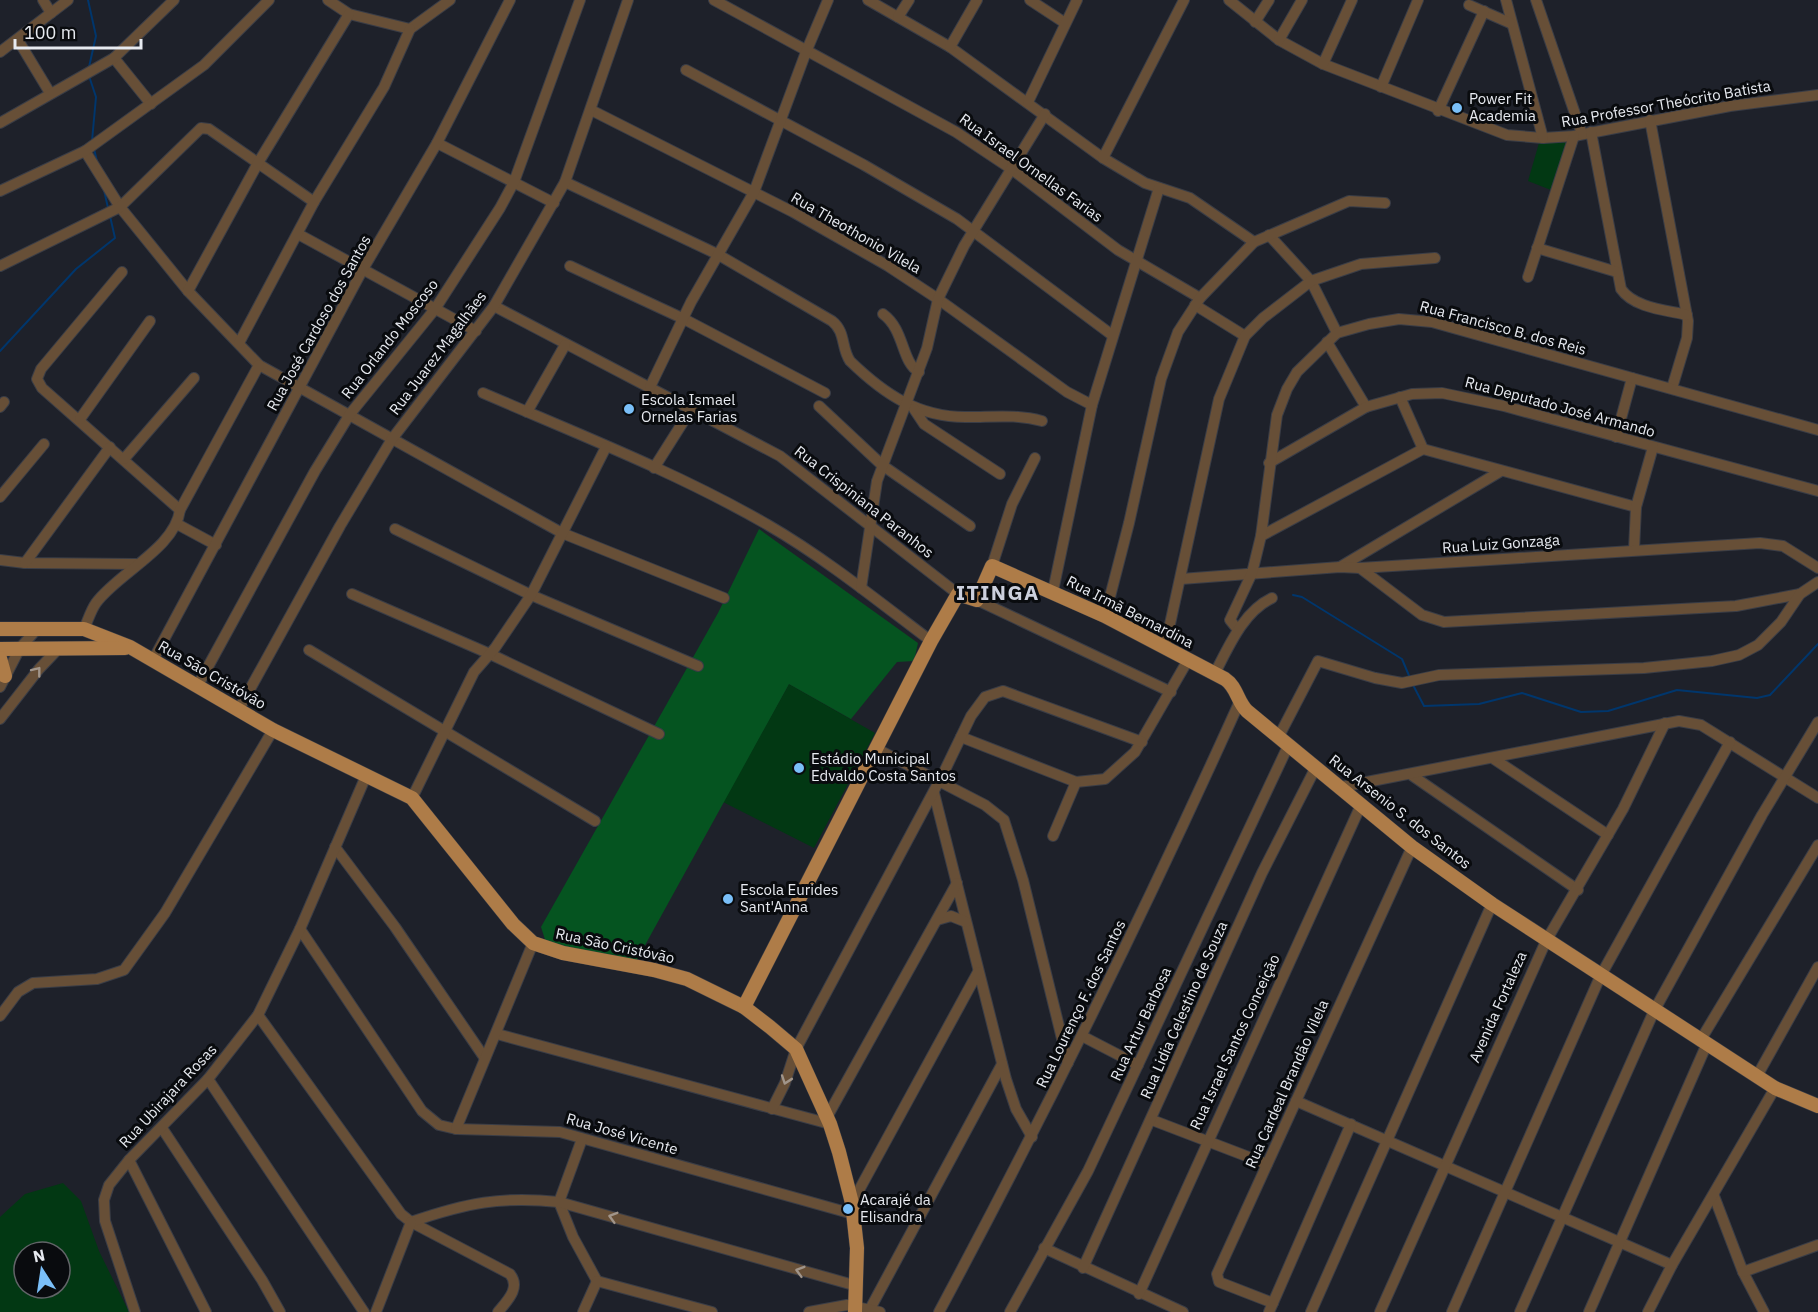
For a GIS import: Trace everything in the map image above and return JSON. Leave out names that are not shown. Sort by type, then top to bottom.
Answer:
[{"type":"main road","name":"Rua Irmã Bernardina","points":[[992,566],[1053,591],[1215,673],[1230,682],[1239,703]]},
{"type":"main road","points":[[744,1007],[931,640],[958,594],[977,600],[992,566]]},
{"type":"main road","name":"Rua São Cristóvão","points":[[0,629],[84,629],[130,647],[239,708],[273,730],[412,798],[513,924],[534,943],[563,953],[671,974],[744,1007],[796,1049],[828,1121],[853,1209],[857,1248],[856,1286],[865,1310]]},
{"type":"main road","points":[[84,629],[90,638],[84,648]]},
{"type":"main road","points":[[0,649],[130,647]]},
{"type":"main road","points":[[0,658],[2,683]]},
{"type":"main road","name":"Rua Arsenio S. dos Santos","points":[[1239,703],[1412,847],[1546,941]]},
{"type":"main road","name":"Avenida Fortaleza","points":[[1546,941],[1775,1088],[1818,1106]]},
{"type":"street","points":[[43,0],[51,13]]},
{"type":"street","points":[[0,52],[68,0]]},
{"type":"street","points":[[0,123],[114,58],[174,0]]},
{"type":"street","points":[[0,191],[85,151],[204,65],[269,0]]},
{"type":"street","points":[[328,0],[349,14],[410,29]]},
{"type":"street","points":[[239,343],[314,202],[384,87],[410,29],[450,0]]},
{"type":"street","name":"Rua José Cardoso dos Santos","points":[[153,660],[363,269],[406,200],[437,143],[510,0]]},
{"type":"street","name":"Rua Orlando Moscoso","points":[[198,685],[301,495],[350,414],[435,309],[500,208],[514,182],[580,0]]},
{"type":"street","name":"Rua Juarez Magalhães","points":[[239,708],[340,526],[392,439],[494,306],[554,203],[591,110],[628,0]]},
{"type":"street","name":"Rua Israel Ornellas Farias","points":[[714,0],[929,117],[1010,168],[1075,219],[1245,336]]},
{"type":"street","points":[[650,387],[717,254],[754,192],[780,119],[828,0]]},
{"type":"street","points":[[868,0],[950,47],[1029,102],[1102,158],[1159,188],[1190,198],[1254,242]]},
{"type":"street","points":[[898,17],[909,0]]},
{"type":"street","points":[[950,47],[977,0]]},
{"type":"street","points":[[1030,0],[1065,23]]},
{"type":"street","points":[[1029,102],[1077,0]]},
{"type":"street","points":[[1102,158],[1184,0]]},
{"type":"street","name":"Rua Professor Theócrito Batista","points":[[1229,0],[1279,40],[1323,64],[1496,133],[1543,138],[1582,134],[1730,106],[1818,96]]},
{"type":"street","points":[[1255,22],[1269,0]]},
{"type":"street","points":[[1279,40],[1302,0]]},
{"type":"street","points":[[1323,64],[1352,0]]},
{"type":"street","points":[[1381,87],[1418,0]]},
{"type":"street","points":[[1506,0],[1510,23],[1543,138]]},
{"type":"street","points":[[1536,0],[1582,134],[1621,289],[1629,298],[1687,315]]},
{"type":"street","points":[[1469,5],[1510,23]]},
{"type":"street","points":[[1438,111],[1484,11]]},
{"type":"street","points":[[188,291],[258,163],[349,14]]},
{"type":"street","points":[[18,40],[50,93]]},
{"type":"street","points":[[114,58],[151,104]]},
{"type":"street","points":[[686,70],[864,165],[974,231],[1112,335]]},
{"type":"street","name":"Rua Theothonio Vilela","points":[[591,110],[754,192],[878,261],[938,299],[1067,392],[1092,405]]},
{"type":"street","points":[[861,588],[868,523],[882,465],[910,407],[938,299],[1010,168],[1045,114]]},
{"type":"street","points":[[1650,120],[1687,315],[1687,338],[1672,388]]},
{"type":"street","points":[[0,266],[120,207],[201,128],[209,129],[314,202]]},
{"type":"street","points":[[1528,277],[1537,248],[1582,134]]},
{"type":"street","points":[[437,143],[554,203]]},
{"type":"street","points":[[85,151],[120,207],[188,291],[259,365],[562,533],[724,598]]},
{"type":"street","points":[[564,182],[717,254],[832,321],[842,333],[845,352],[850,361],[910,407],[924,424],[1000,474]]},
{"type":"street","points":[[1053,591],[1092,405],[1159,188]]},
{"type":"street","points":[[1105,616],[1121,558],[1161,379],[1178,332],[1197,301],[1254,242],[1349,201],[1385,203]]},
{"type":"street","points":[[298,234],[476,331]]},
{"type":"street","points":[[1269,235],[1311,282],[1337,333]]},
{"type":"street","points":[[1537,248],[1617,272]]},
{"type":"street","points":[[1165,647],[1219,399],[1245,336],[1263,318],[1311,282],[1361,264],[1435,258]]},
{"type":"street","points":[[570,266],[684,319],[825,393]]},
{"type":"street","points":[[122,272],[42,369],[37,379],[42,388],[80,419],[180,510]]},
{"type":"street","name":"Rua Crispiniana Paranhos","points":[[494,306],[565,345],[650,387],[690,411],[780,456],[958,594]]},
{"type":"street","points":[[883,314],[894,322],[911,366],[919,372]]},
{"type":"street","name":"Rua Francisco B. dos Reis","points":[[1238,630],[1230,618],[1252,573],[1261,536],[1277,415],[1287,389],[1302,367],[1337,333],[1399,319],[1432,322],[1818,430]]},
{"type":"street","points":[[80,419],[150,321]]},
{"type":"street","points":[[1327,342],[1366,407]]},
{"type":"street","points":[[527,412],[565,345]]},
{"type":"street","points":[[84,629],[95,605],[136,564],[164,541],[177,524],[180,510],[259,365]]},
{"type":"street","points":[[124,459],[194,378]]},
{"type":"street","points":[[1616,437],[1632,378]]},
{"type":"street","name":"Rua Deputado José Armando","points":[[1269,463],[1366,407],[1425,392],[1462,397],[1818,491]]},
{"type":"street","points":[[483,393],[654,468],[770,526],[861,588],[931,640]]},
{"type":"street","points":[[1400,397],[1423,449]]},
{"type":"street","points":[[819,406],[882,465],[970,526]]},
{"type":"street","points":[[910,407],[950,417],[1023,416],[1042,421]]},
{"type":"street","points":[[654,468],[690,411]]},
{"type":"street","points":[[0,497],[44,444]]},
{"type":"street","points":[[25,563],[110,447]]},
{"type":"street","points":[[412,798],[474,672],[490,654],[531,595],[606,447]]},
{"type":"street","points":[[1634,550],[1636,507],[1653,447]]},
{"type":"street","points":[[1261,536],[1423,449],[1636,507]]},
{"type":"street","points":[[992,566],[1012,504],[1035,458]]},
{"type":"street","points":[[1340,567],[1502,471]]},
{"type":"street","points":[[177,524],[216,545]]},
{"type":"street","points":[[394,529],[531,595],[698,666]]},
{"type":"street","name":"Rua Luiz Gonzaga","points":[[1180,579],[1340,567],[1360,568],[1634,550],[1771,544],[1793,551],[1818,568]]},
{"type":"street","points":[[0,560],[25,563],[136,564]]},
{"type":"street","points":[[1360,568],[1422,615],[1444,621],[1736,606],[1800,594],[1818,582]]},
{"type":"street","points":[[352,594],[490,654],[659,734]]},
{"type":"street","name":"Rua Artur Barbosa","points":[[1010,1312],[1088,1171],[1138,1065],[1318,661],[1375,678],[1412,681],[1439,675],[1644,668],[1724,659],[1758,645],[1781,622],[1800,594]]},
{"type":"street","points":[[1215,673],[1238,630],[1260,606],[1272,598]]},
{"type":"street","points":[[977,600],[1171,692]]},
{"type":"street","points":[[18,697],[6,696],[2,683],[20,648],[37,629]]},
{"type":"street","points":[[0,719],[39,669],[59,648]]},
{"type":"street","points":[[309,650],[595,821]]},
{"type":"street","points":[[961,736],[1076,782],[1105,779],[1128,760],[1142,742],[1188,660]]},
{"type":"street","points":[[772,1109],[785,1083],[796,1049],[933,793],[961,736],[985,697],[1003,691],[1142,742]]},
{"type":"street","name":"Rua Lourenço F. dos Santos","points":[[939,1312],[1032,1137],[1082,1036],[1239,703]]},
{"type":"street","points":[[1341,787],[1494,759],[1665,723],[1695,722],[1818,798]]},
{"type":"street","points":[[1520,1312],[1654,1011],[1784,776],[1818,722]]},
{"type":"street","points":[[1546,941],[1578,890],[1665,723]]},
{"type":"street","points":[[0,1016],[18,992],[40,981],[98,980],[124,970],[165,913],[273,730]]},
{"type":"street","points":[[1452,1312],[1600,977],[1730,742]]},
{"type":"street","points":[[875,748],[999,815],[1008,828],[1068,1063]]},
{"type":"street","points":[[1494,759],[1608,835]]},
{"type":"street","name":"Rua Lidia Celestino de Souza","points":[[1083,1268],[1262,873],[1316,766]]},
{"type":"street","points":[[1410,774],[1578,890]]},
{"type":"street","name":"Rua Ubirajara Rosas","points":[[135,1312],[116,1259],[103,1212],[106,1191],[129,1160],[208,1079],[258,1015],[300,929],[366,776]]},
{"type":"street","points":[[1053,836],[1076,782]]},
{"type":"street","points":[[933,793],[1002,1064],[1016,1108],[1032,1137]]},
{"type":"street","name":"Rua Israel Santos Conceição","points":[[1139,1293],[1206,1141],[1361,805]]},
{"type":"street","points":[[1589,1312],[1621,1242],[1703,1043],[1818,845]]},
{"type":"street","points":[[335,847],[484,1057]]},
{"type":"street","name":"Rua Cardeal Brandão Vilela","points":[[1271,1308],[1219,1282],[1217,1277],[1412,847]]},
{"type":"street","points":[[497,1034],[772,1109],[828,1121],[957,882]]},
{"type":"street","points":[[1311,1312],[1492,904]]},
{"type":"street","points":[[937,921],[951,916],[966,922]]},
{"type":"street","name":"Rua José Vicente","points":[[300,929],[422,1111],[439,1125],[456,1129],[549,1130],[853,1209]]},
{"type":"street","name":"Avenida Fortaleza","points":[[1380,1312],[1546,941]]},
{"type":"street","points":[[456,1129],[484,1057],[497,1034],[534,943]]},
{"type":"street","points":[[1756,1076],[1818,967]]},
{"type":"street","points":[[853,1209],[978,972]]},
{"type":"street","points":[[258,1015],[394,1206],[411,1222],[510,1274],[515,1285],[498,1312]]},
{"type":"street","points":[[1082,1036],[1138,1065]]},
{"type":"street","points":[[809,1312],[837,1306],[865,1310],[1002,1064]]},
{"type":"street","points":[[208,1079],[364,1312]]},
{"type":"street","points":[[1648,1312],[1672,1265],[1775,1088]]},
{"type":"street","points":[[1296,1101],[1672,1265]]},
{"type":"street","points":[[1152,1120],[1267,1164]]},
{"type":"street","points":[[1271,1308],[1351,1124]]},
{"type":"street","points":[[162,1128],[262,1280],[280,1312]]},
{"type":"street","points":[[582,1139],[559,1202],[573,1237],[597,1281],[712,1312]]},
{"type":"street","points":[[129,1160],[206,1312]]},
{"type":"street","points":[[1714,1196],[1743,1272],[1764,1312]]},
{"type":"street","points":[[411,1222],[441,1212],[493,1200],[518,1198],[559,1202],[856,1286]]},
{"type":"street","points":[[376,1312],[411,1222]]},
{"type":"street","points":[[1743,1272],[1818,1245]]},
{"type":"street","points":[[1044,1248],[1179,1311]]},
{"type":"street","points":[[583,1312],[597,1281]]},
{"type":"green space","points":[[1567,142],[1551,190],[1528,181],[1539,143]]},
{"type":"green space","points":[[759,529],[918,643],[914,661],[897,662],[851,719],[789,684],[633,967],[548,949],[541,927],[718,613]]},
{"type":"green space","name":"Estádio Municipal Edvaldo Costa Santos","points":[[789,684],[875,733],[814,848],[723,802]]},
{"type":"green space","points":[[63,1183],[81,1201],[99,1251],[129,1312],[0,1312],[0,1217],[25,1194]]},
{"type":"waterway","points":[[88,0],[96,36],[89,67]]},
{"type":"waterway","points":[[89,76],[96,97],[92,141]]},
{"type":"waterway","points":[[94,149],[97,161]]},
{"type":"waterway","points":[[104,190],[108,208]]},
{"type":"waterway","points":[[0,351],[76,269],[115,238],[110,216]]},
{"type":"waterway","points":[[1293,595],[1302,597],[1402,659],[1410,678]]},
{"type":"waterway","points":[[1412,683],[1424,706],[1479,704],[1522,693],[1581,712],[1608,711],[1677,690],[1757,698],[1770,695],[1818,644]]},
{"type":"place","name":"Power Fit Academia","points":[[1457,108]]},
{"type":"place","name":"Escola Ismael Ornelas Farias","points":[[629,409]]},
{"type":"place","name":"Estádio Municipal Edvaldo Costa Santos","points":[[799,768]]},
{"type":"place","name":"Escola Eurides Sant'Anna","points":[[728,899]]},
{"type":"place","name":"Acarajé da Elisandra","points":[[848,1209]]},
{"type":"district","name":"ITINGA","points":[[998,593]]}]
